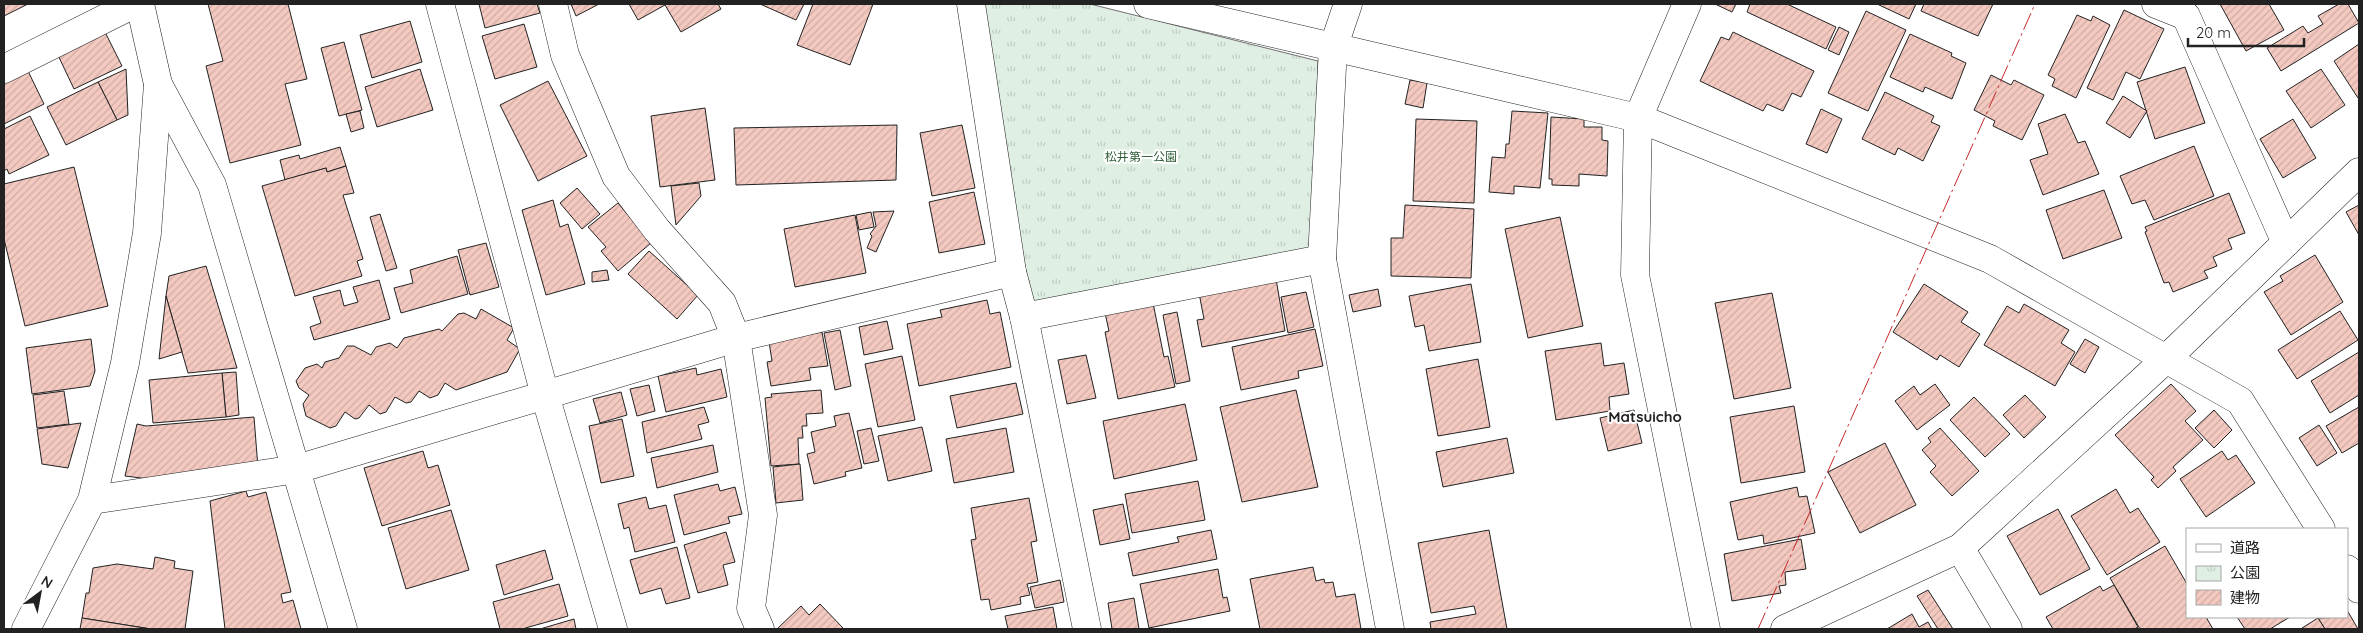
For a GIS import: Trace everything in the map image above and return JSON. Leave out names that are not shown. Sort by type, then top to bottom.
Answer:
[{"type":"street","points":[[4,69],[134,4]]},
{"type":"street","points":[[140,4],[158,84],[212,185],[343,629]]},
{"type":"street","points":[[440,4],[545,395],[613,629]]},
{"type":"street","points":[[553,4],[565,55],[616,176],[657,230],[722,303],[736,338],[763,515],[751,608],[760,629]]},
{"type":"street","points":[[971,4],[1012,272],[1024,317],[1087,629]]},
{"type":"street","points":[[1148,4],[1638,118],[1990,259],[2240,401],[2320,528]]},
{"type":"street","points":[[1348,4],[1333,48],[1322,259],[1390,629]]},
{"type":"street","points":[[1687,4],[1638,118],[1635,275],[1706,629]]},
{"type":"street","points":[[2156,4],[2191,10],[2286,243]]},
{"type":"street","points":[[26,629],[92,500],[125,363],[147,232],[158,84]]},
{"type":"street","points":[[1785,629],[1960,548],[2166,359],[2359,172]]},
{"type":"street","points":[[1024,317],[1322,259]]},
{"type":"street","points":[[92,500],[297,469],[736,338],[1012,272]]},
{"type":"street","points":[[1960,548],[2008,629]]},
{"type":"street","points":[[2348,571],[2359,589]]},
{"type":"green space","name":"松井第一公園","points":[[982,4],[1090,4],[1318,61],[1312,261],[1024,317]]},
{"type":"building","points":[[4,4],[28,4],[4,16]]},
{"type":"building","points":[[208,4],[288,4],[307,79],[285,84],[301,145],[230,163],[206,66],[223,61]]},
{"type":"building","points":[[479,4],[537,4],[540,13],[485,28]]},
{"type":"building","points":[[571,4],[599,4],[576,16]]},
{"type":"building","points":[[629,4],[718,4],[721,9],[681,32],[665,5],[638,20]]},
{"type":"building","points":[[760,4],[804,4],[796,20]]},
{"type":"building","points":[[813,4],[873,4],[850,65],[797,45]]},
{"type":"building","points":[[1715,4],[1736,4],[1732,12]]},
{"type":"building","points":[[1750,4],[1787,4],[1836,27],[1826,49],[1747,12]]},
{"type":"building","points":[[1877,4],[1916,4],[1909,19]]},
{"type":"building","points":[[1924,4],[1993,4],[1978,36],[1921,11]]},
{"type":"building","points":[[2220,4],[2269,4],[2284,30],[2246,51]]},
{"type":"building","points":[[2339,4],[2348,4],[2359,23],[2281,71],[2267,48],[2303,26],[2308,33],[2323,24],[2318,16]]},
{"type":"building","points":[[2124,10],[2164,29],[2140,79],[2126,72],[2113,100],[2087,88]]},
{"type":"building","points":[[1866,11],[1906,30],[1868,111],[1828,93]]},
{"type":"building","points":[[2077,15],[2091,21],[2093,16],[2110,25],[2076,98],[2052,86],[2055,79],[2048,75]]},
{"type":"building","points":[[410,21],[422,62],[372,78],[360,35]]},
{"type":"building","points":[[524,24],[537,67],[495,79],[482,36]]},
{"type":"building","points":[[1839,27],[1849,32],[1839,55],[1828,50]]},
{"type":"building","points":[[103,28],[122,66],[74,89],[56,51]]},
{"type":"building","points":[[1733,32],[1814,71],[1801,97],[1792,93],[1783,111],[1767,104],[1763,111],[1700,81],[1721,37],[1729,40]]},
{"type":"building","points":[[1910,34],[1952,53],[1951,56],[1966,63],[1952,99],[1925,87],[1923,92],[1890,77]]},
{"type":"building","points":[[344,42],[362,110],[339,116],[321,48]]},
{"type":"building","points":[[2359,44],[2359,97],[2358,98],[2334,61]]},
{"type":"building","points":[[2185,67],[2205,123],[2155,139],[2137,82]]},
{"type":"building","points":[[27,69],[44,104],[4,124],[4,80]]},
{"type":"building","points":[[126,69],[128,115],[117,120],[98,82]]},
{"type":"building","points":[[420,69],[433,110],[377,127],[365,87]]},
{"type":"building","points":[[2321,69],[2345,105],[2311,128],[2286,91]]},
{"type":"building","points":[[1991,75],[2011,85],[2014,80],[2044,95],[2022,140],[1993,126],[1995,121],[1974,110]]},
{"type":"building","points":[[1410,80],[1427,83],[1423,108],[1405,104]]},
{"type":"building","points":[[548,81],[587,156],[538,181],[500,105]]},
{"type":"building","points":[[98,82],[117,120],[66,145],[47,107]]},
{"type":"building","points":[[1885,92],[1934,116],[1931,122],[1940,126],[1923,161],[1898,148],[1895,155],[1862,139]]},
{"type":"building","points":[[2123,96],[2147,111],[2130,138],[2106,123]]},
{"type":"building","points":[[705,108],[715,180],[660,187],[651,116]]},
{"type":"building","points":[[1821,109],[1842,119],[1827,153],[1806,144]]},
{"type":"building","points":[[360,111],[364,128],[351,132],[346,114]]},
{"type":"building","points":[[1512,111],[1548,113],[1540,188],[1514,186],[1514,194],[1489,192],[1492,157],[1505,158],[1506,144],[1509,144]]},
{"type":"building","points":[[2065,114],[2078,143],[2085,141],[2099,174],[2043,195],[2030,160],[2048,154],[2038,124]]},
{"type":"building","points":[[30,116],[49,155],[9,174],[7,169],[4,171],[4,129]]},
{"type":"building","points":[[1551,117],[1584,119],[1584,127],[1602,127],[1602,140],[1608,141],[1607,176],[1579,174],[1579,186],[1552,185],[1552,179],[1549,179]]},
{"type":"building","points":[[1416,119],[1477,121],[1474,203],[1413,201]]},
{"type":"building","points":[[2293,119],[2316,158],[2283,178],[2260,139]]},
{"type":"building","points":[[897,125],[896,180],[736,185],[734,128]]},
{"type":"building","points":[[962,125],[975,188],[932,196],[920,133]]},
{"type":"building","points":[[2194,146],[2214,196],[2154,220],[2145,200],[2132,204],[2120,176]]},
{"type":"building","points":[[340,147],[346,166],[327,172],[326,168],[285,180],[280,160],[299,155],[300,159]]},
{"type":"building","points":[[346,166],[354,193],[343,195],[363,259],[357,261],[362,276],[295,296],[262,186],[326,168],[327,172]]},
{"type":"building","points":[[74,167],[108,306],[25,326],[4,239],[4,184]]},
{"type":"building","points":[[699,183],[701,196],[676,225],[671,186]]},
{"type":"building","points":[[577,188],[600,214],[582,229],[560,203]]},
{"type":"building","points":[[2104,190],[2122,238],[2063,259],[2046,210]]},
{"type":"building","points":[[974,192],[985,244],[939,253],[929,202]]},
{"type":"building","points":[[2229,193],[2245,233],[2228,239],[2232,249],[2213,257],[2217,266],[2204,271],[2208,278],[2173,292],[2169,282],[2164,283],[2145,232],[2147,231],[2145,227]]},
{"type":"building","points":[[553,200],[560,227],[568,224],[585,284],[546,295],[522,210]]},
{"type":"building","points":[[618,203],[651,243],[618,271],[601,251],[606,247],[588,227]]},
{"type":"building","points":[[1405,205],[1474,209],[1471,278],[1391,276],[1391,238],[1403,238]]},
{"type":"building","points":[[2359,205],[2359,235],[2346,212]]},
{"type":"building","points":[[894,211],[876,252],[867,248],[872,236],[870,234],[876,226],[873,212]]},
{"type":"building","points":[[871,212],[874,227],[859,230],[856,215]]},
{"type":"building","points":[[380,214],[397,268],[386,271],[370,217]]},
{"type":"building","points":[[855,215],[866,273],[795,287],[784,229]]},
{"type":"building","points":[[1560,217],[1583,326],[1528,338],[1505,229]]},
{"type":"building","points":[[486,243],[499,287],[470,295],[458,250]]},
{"type":"building","points":[[649,251],[698,295],[677,319],[628,274]]},
{"type":"building","points":[[2315,255],[2343,302],[2291,335],[2264,292],[2283,281],[2280,276]]},
{"type":"building","points":[[457,256],[468,294],[401,313],[394,288],[413,283],[410,270]]},
{"type":"building","points":[[206,266],[237,368],[188,373],[166,296],[169,276]]},
{"type":"building","points":[[607,270],[609,280],[592,282],[592,272]]},
{"type":"building","points":[[1276,279],[1285,331],[1202,347],[1197,320],[1204,319],[1199,293]]},
{"type":"building","points":[[379,280],[390,319],[314,340],[310,327],[321,323],[313,297],[340,290],[344,306],[358,302],[353,287]]},
{"type":"building","points":[[1471,284],[1481,342],[1429,351],[1424,325],[1415,327],[1409,296]]},
{"type":"building","points":[[1924,284],[1968,312],[1961,322],[1980,334],[1959,367],[1940,355],[1937,360],[1893,332]]},
{"type":"building","points":[[1378,289],[1381,306],[1353,312],[1349,295]]},
{"type":"building","points":[[1306,292],[1314,327],[1288,333],[1281,297]]},
{"type":"building","points":[[1772,293],[1791,388],[1734,399],[1715,303]]},
{"type":"building","points":[[166,296],[182,352],[159,359]]},
{"type":"building","points":[[987,300],[990,314],[1000,312],[1011,367],[919,386],[907,324],[942,317],[940,310]]},
{"type":"building","points":[[1153,303],[1164,357],[1168,356],[1175,387],[1118,399],[1105,332],[1109,331],[1105,313]]},
{"type":"building","points":[[2024,304],[2069,330],[2061,343],[2075,352],[2055,386],[1984,345],[2007,306],[2019,313]]},
{"type":"building","points":[[481,309],[514,328],[507,340],[520,349],[507,372],[456,390],[445,383],[438,395],[430,398],[419,391],[411,402],[406,403],[395,397],[386,412],[380,414],[369,405],[359,418],[355,419],[345,412],[336,426],[330,428],[306,416],[303,404],[309,395],[299,388],[296,381],[305,368],[317,364],[322,368],[325,362],[339,358],[347,346],[354,346],[371,355],[376,347],[390,343],[397,348],[404,338],[439,329],[442,331],[458,314],[464,313],[476,319]]},
{"type":"building","points":[[2340,311],[2358,340],[2297,379],[2278,350]]},
{"type":"building","points":[[1177,312],[1190,381],[1176,384],[1163,315]]},
{"type":"building","points":[[887,321],[893,349],[864,355],[859,327]]},
{"type":"building","points":[[1315,329],[1323,366],[1298,371],[1299,378],[1241,390],[1232,347]]},
{"type":"building","points":[[840,330],[851,386],[835,390],[824,333]]},
{"type":"building","points":[[822,332],[828,366],[809,368],[811,380],[771,386],[767,362],[772,361],[769,342]]},
{"type":"building","points":[[91,339],[95,371],[90,386],[32,394],[26,348]]},
{"type":"building","points":[[2085,339],[2099,347],[2085,373],[2070,364]]},
{"type":"building","points":[[1601,343],[1604,366],[1624,363],[1629,394],[1609,397],[1610,411],[1556,420],[1545,351]]},
{"type":"building","points":[[2359,352],[2359,395],[2330,413],[2311,381]]},
{"type":"building","points":[[1086,355],[1096,398],[1067,404],[1058,360]]},
{"type":"building","points":[[902,356],[915,420],[878,427],[865,364]]},
{"type":"building","points":[[1478,359],[1490,427],[1438,436],[1426,369]]},
{"type":"building","points":[[696,368],[697,375],[721,369],[727,397],[666,412],[658,376]]},
{"type":"building","points":[[236,372],[239,415],[226,417],[222,373]]},
{"type":"building","points":[[222,373],[226,417],[153,423],[149,380]]},
{"type":"building","points":[[1016,383],[1023,414],[957,428],[950,396]]},
{"type":"building","points":[[1935,384],[1950,405],[1917,430],[1895,401],[1914,386],[1920,395]]},
{"type":"building","points":[[2171,384],[2196,411],[2185,421],[2203,440],[2173,467],[2176,471],[2158,488],[2151,480],[2154,477],[2115,435]]},
{"type":"building","points":[[649,385],[655,411],[637,416],[630,389]]},
{"type":"building","points":[[821,390],[823,413],[806,414],[807,426],[802,426],[803,438],[798,438],[799,464],[771,466],[765,398],[772,397],[771,394]]},
{"type":"building","points":[[1296,390],[1318,487],[1242,502],[1220,407]]},
{"type":"building","points":[[64,391],[69,424],[37,428],[33,395]]},
{"type":"building","points":[[621,392],[627,415],[600,423],[593,399]]},
{"type":"building","points":[[2025,395],[2046,417],[2024,438],[2003,415]]},
{"type":"building","points":[[1974,397],[2010,434],[1985,457],[1950,420]]},
{"type":"building","points":[[1185,404],[1197,460],[1114,479],[1103,421]]},
{"type":"building","points":[[1794,406],[1805,472],[1741,483],[1730,417]]},
{"type":"building","points":[[704,407],[709,422],[698,425],[702,439],[647,453],[642,422]]},
{"type":"building","points":[[2359,407],[2359,443],[2342,453],[2326,426]]},
{"type":"building","points":[[1634,410],[1642,443],[1608,451],[1600,418]]},
{"type":"building","points":[[2214,410],[2232,430],[2214,448],[2195,428]]},
{"type":"building","points":[[849,413],[862,468],[845,472],[846,476],[814,484],[807,454],[815,452],[811,432],[836,426],[834,416]]},
{"type":"building","points":[[254,417],[258,468],[149,479],[125,476],[137,424],[146,426]]},
{"type":"building","points":[[622,419],[634,476],[601,483],[589,426]]},
{"type":"building","points":[[81,423],[68,468],[42,464],[37,429]]},
{"type":"building","points":[[2319,425],[2337,453],[2317,466],[2299,438]]},
{"type":"building","points":[[922,427],[932,471],[888,481],[878,436]]},
{"type":"building","points":[[871,428],[879,461],[864,464],[857,431]]},
{"type":"building","points":[[1006,428],[1014,472],[954,483],[946,439]]},
{"type":"building","points":[[1940,428],[1979,471],[1952,496],[1930,472],[1936,466],[1922,450],[1931,442],[1928,438]]},
{"type":"building","points":[[1507,438],[1514,473],[1443,487],[1436,452]]},
{"type":"building","points":[[1885,443],[1916,505],[1860,533],[1828,472]]},
{"type":"building","points":[[713,445],[718,472],[657,488],[651,458]]},
{"type":"building","points":[[423,451],[428,468],[438,465],[450,505],[382,526],[364,468]]},
{"type":"building","points":[[2222,451],[2228,460],[2236,455],[2255,483],[2206,517],[2180,479]]},
{"type":"building","points":[[800,464],[803,500],[776,503],[773,467]]},
{"type":"building","points":[[1198,481],[1205,520],[1132,533],[1125,494]]},
{"type":"building","points":[[718,484],[720,491],[735,487],[742,514],[728,517],[730,523],[684,535],[674,495]]},
{"type":"building","points":[[1797,487],[1799,497],[1807,496],[1815,533],[1764,544],[1763,535],[1738,540],[1730,502]]},
{"type":"building","points":[[2116,489],[2130,513],[2138,508],[2160,542],[2107,575],[2071,516]]},
{"type":"building","points":[[246,491],[248,497],[266,492],[291,592],[281,594],[283,603],[293,600],[301,629],[225,629],[210,501]]},
{"type":"building","points":[[646,497],[649,509],[666,505],[675,542],[635,552],[629,527],[624,529],[618,504]]},
{"type":"building","points":[[1029,498],[1037,541],[1031,542],[1038,582],[1027,584],[1030,595],[1020,597],[1021,604],[991,610],[989,599],[981,600],[971,540],[976,539],[971,508]]},
{"type":"building","points":[[1123,504],[1130,539],[1100,545],[1093,510]]},
{"type":"building","points":[[2058,509],[2090,569],[2040,595],[2007,536]]},
{"type":"building","points":[[451,510],[469,570],[406,589],[388,528]]},
{"type":"building","points":[[1211,530],[1217,559],[1133,576],[1128,553],[1179,542],[1177,537]]},
{"type":"building","points":[[1489,530],[1507,629],[1431,629],[1430,622],[1476,614],[1474,606],[1431,613],[1418,543]]},
{"type":"building","points":[[726,532],[735,562],[723,565],[728,585],[698,593],[684,545]]},
{"type":"building","points":[[1801,539],[1806,569],[1785,572],[1786,585],[1779,586],[1781,593],[1732,601],[1724,554]]},
{"type":"building","points":[[2165,546],[2186,582],[2186,618],[2207,618],[2213,629],[2140,629],[2110,578]]},
{"type":"building","points":[[677,547],[690,598],[666,604],[661,588],[640,594],[630,560]]},
{"type":"building","points":[[545,550],[553,579],[504,595],[496,565]]},
{"type":"building","points":[[155,557],[175,561],[174,568],[193,571],[185,629],[151,629],[82,618],[93,568],[117,564],[153,569]]},
{"type":"building","points":[[1313,567],[1316,581],[1324,579],[1325,583],[1333,582],[1336,597],[1355,594],[1361,629],[1260,629],[1250,579]]},
{"type":"building","points":[[1218,569],[1223,598],[1227,597],[1230,611],[1149,628],[1140,584]]},
{"type":"building","points":[[1060,580],[1064,602],[1035,608],[1030,587]]},
{"type":"building","points":[[559,584],[568,616],[522,629],[500,629],[493,602]]},
{"type":"building","points":[[2114,585],[2138,627],[2134,629],[2053,629],[2046,617],[2100,586],[2103,591]]},
{"type":"building","points":[[1928,590],[1953,629],[1938,629],[1917,596]]},
{"type":"building","points":[[1134,598],[1139,629],[1112,629],[1108,603]]},
{"type":"building","points":[[820,604],[843,628],[777,629],[801,606],[809,615]]},
{"type":"building","points":[[1053,607],[1057,629],[1008,629],[1005,616]]},
{"type":"building","points":[[2348,612],[2358,629],[2325,629],[2318,618],[2348,618]]},
{"type":"building","points":[[1912,614],[1919,627],[1928,622],[1932,629],[1887,629]]},
{"type":"building","points":[[82,618],[151,629],[80,629]]},
{"type":"building","points":[[2238,618],[2288,618],[2270,629],[2245,629]]},
{"type":"building","points":[[2318,618],[2325,629],[2302,629],[2302,628]]},
{"type":"building","points":[[574,619],[576,629],[540,629]]},
{"type":"power","points":[[1758,629],[2035,4]]},
{"type":"district","name":"Matsuicho","points":[[1645,416]]}]
